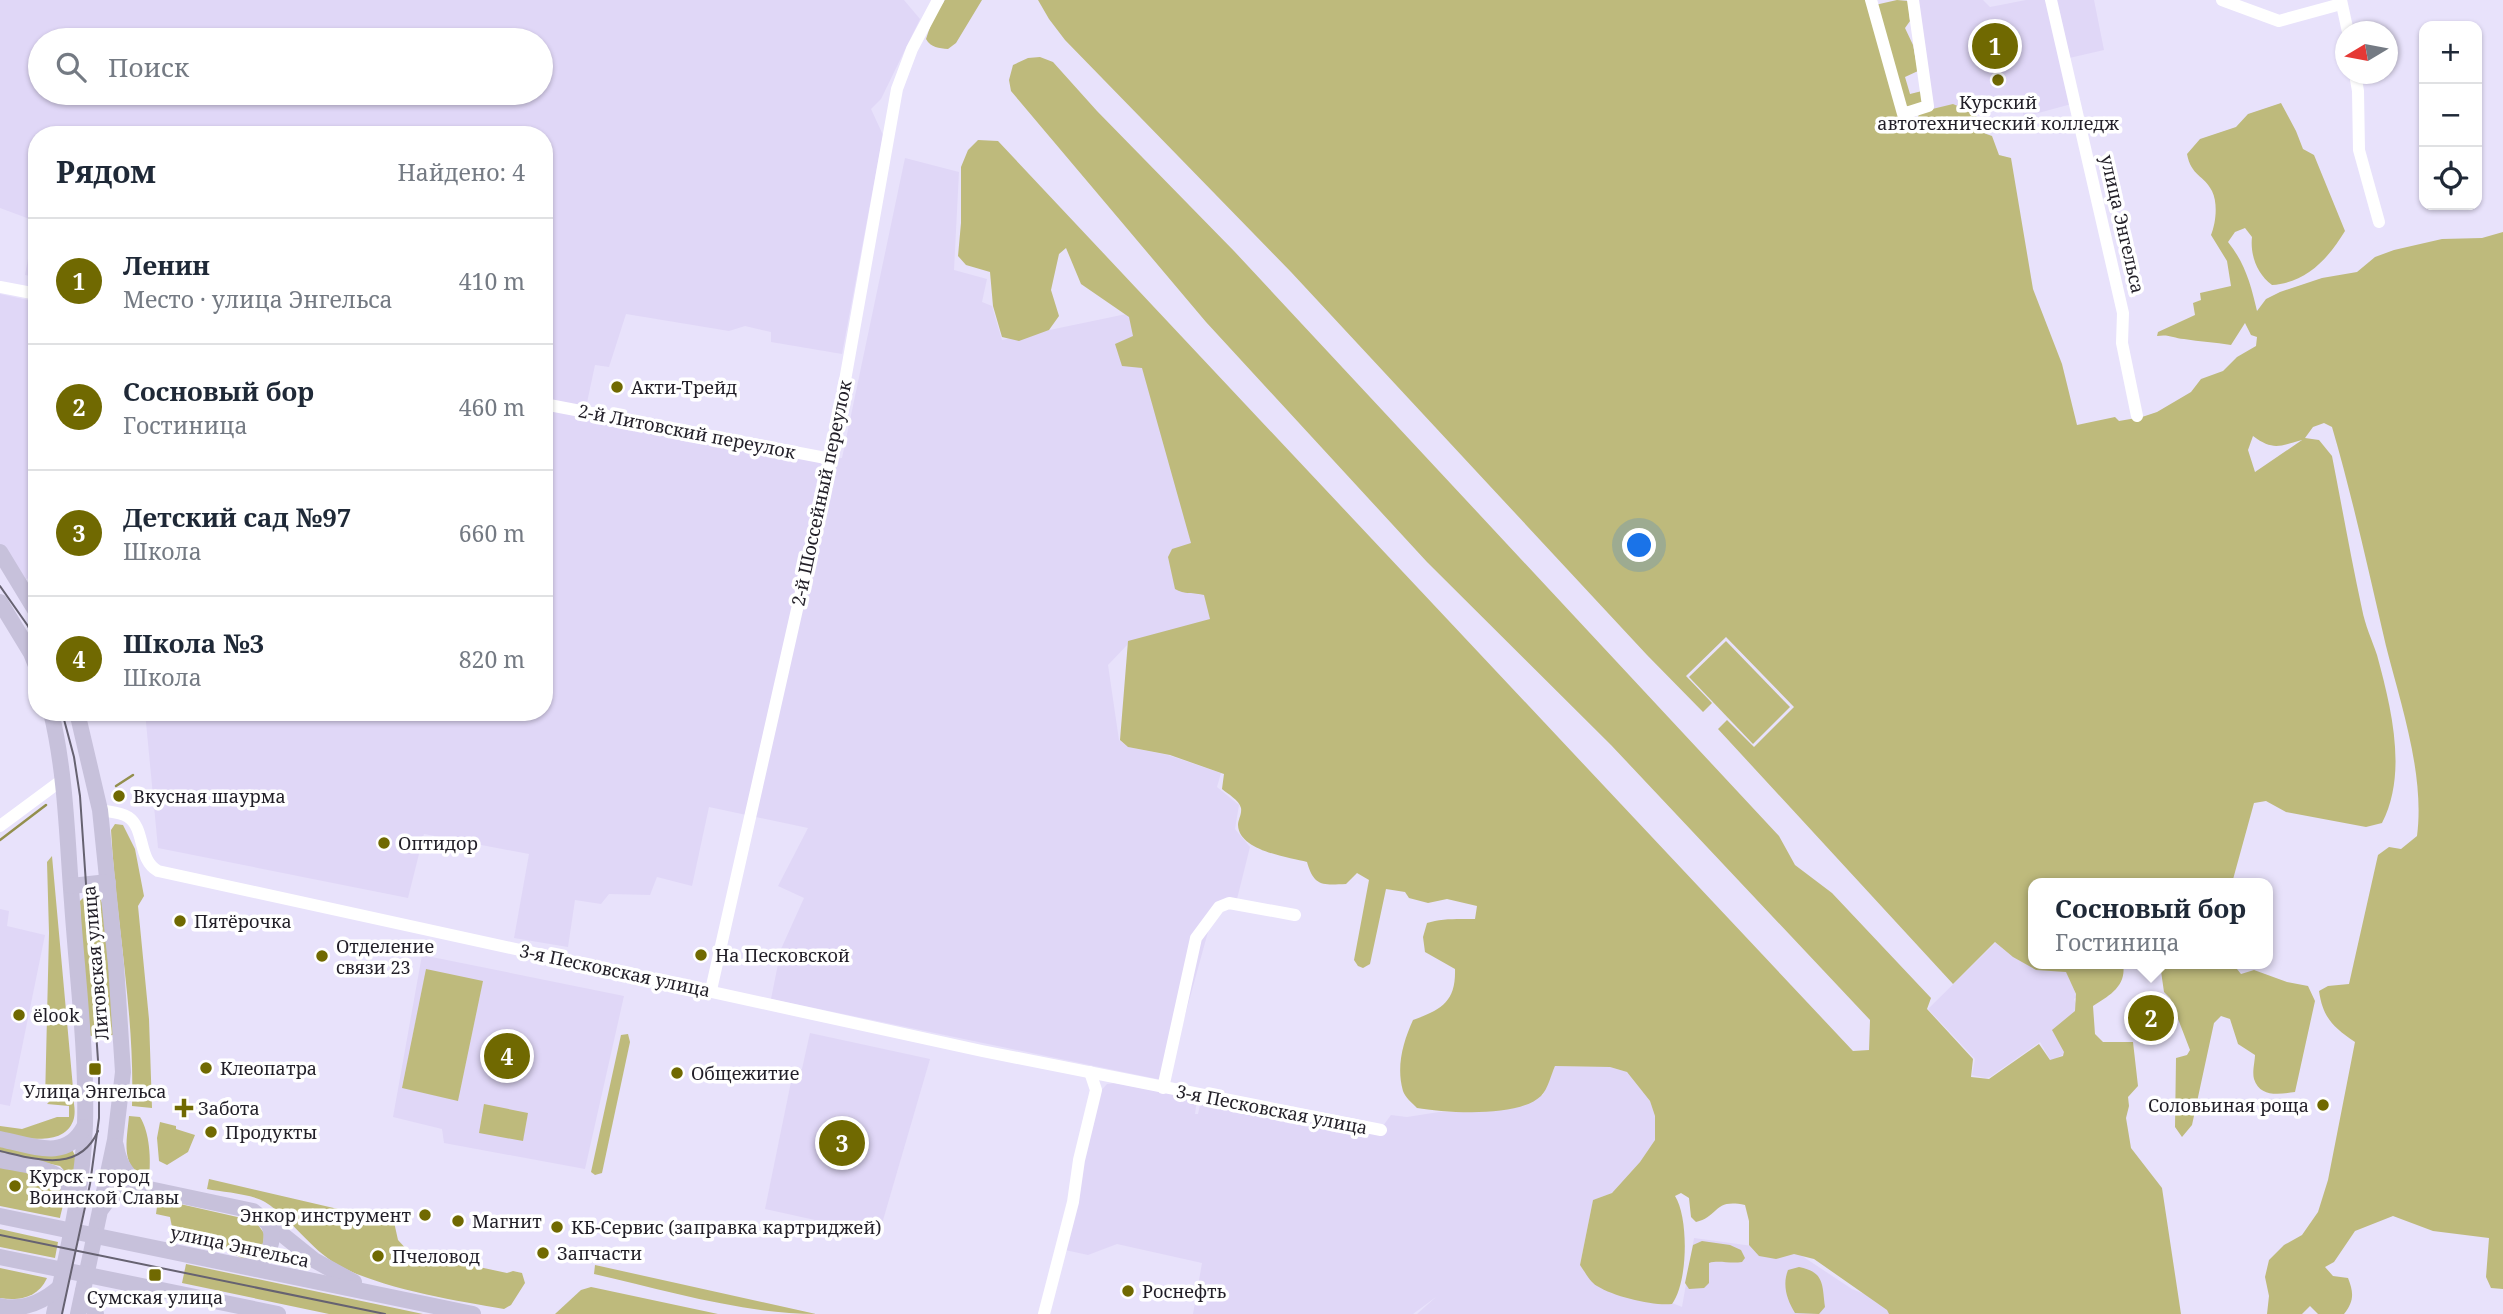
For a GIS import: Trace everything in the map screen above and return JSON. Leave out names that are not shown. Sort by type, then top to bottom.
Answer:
[{"type":"main road","points":[[0,552],[28,598]]},
{"type":"main road","points":[[0,603],[28,648]]},
{"type":"main road","name":"Литовская улица","points":[[53,721],[62,780],[71,886],[85,1125],[76,1209],[60,1287]]},
{"type":"main road","name":"Литовская улица","points":[[79,721],[100,810],[123,1072],[116,1140],[83,1291]]},
{"type":"main road","points":[[71,886],[108,882]]},
{"type":"main road","points":[[0,1139],[58,1149],[69,1145],[78,1137],[85,1125]]},
{"type":"main road","points":[[116,1140],[118,1159],[128,1175],[146,1189]]},
{"type":"main road","points":[[0,1160],[52,1172],[63,1178],[70,1187],[76,1209]]},
{"type":"main road","points":[[100,1212],[108,1200],[119,1191],[146,1189],[253,1211],[314,1260],[341,1277],[375,1292]]},
{"type":"main road","name":"улица Энгельса","points":[[0,1216],[473,1314]]},
{"type":"main road","points":[[240,1266],[257,1262],[269,1250],[272,1232],[263,1217]]},
{"type":"main road","points":[[0,1257],[278,1314]]},
{"type":"main road","points":[[8,1309],[35,1303],[60,1287]]},
{"type":"main road","points":[[54,1314],[60,1287]]},
{"type":"main road","points":[[78,1314],[83,1291]]},
{"type":"main road","points":[[83,1291],[96,1314]]},
{"type":"main road","points":[[232,1304],[246,1314]]},
{"type":"street","name":"2-й Шоссейный переулок","points":[[711,990],[831,459],[897,89],[912,49],[938,0]]},
{"type":"street","points":[[1871,0],[1903,114],[1928,106],[1913,0]]},
{"type":"street","name":"улица Энгельса","points":[[2052,0],[2123,313],[2122,343],[2137,416]]},
{"type":"street","points":[[2222,0],[2279,21],[2341,2],[2345,21]]},
{"type":"street","points":[[2357,84],[2360,150],[2379,222]]},
{"type":"street","points":[[0,288],[28,293]]},
{"type":"street","name":"2-й Литовский переулок","points":[[553,406],[831,459]]},
{"type":"street","points":[[0,826],[62,780]]},
{"type":"street","name":"3-я Песковская улица","points":[[100,810],[125,816],[134,823],[145,858],[158,871],[982,1051],[1381,1130]]},
{"type":"street","name":"3-я Песковская улица","points":[[1163,1088],[1196,937],[1219,907],[1229,902],[1295,915]]},
{"type":"street","points":[[1044,1314],[1073,1202],[1081,1151],[1096,1090],[1090,1072]]},
{"type":"shaded area","points":[[0,0],[904,0],[920,19],[881,99],[871,109],[883,135],[842,354],[771,342],[771,332],[745,326],[729,331],[626,314],[609,367],[595,365],[585,412],[831,459],[842,458],[905,158],[959,172],[954,270],[987,279],[982,302],[992,306],[1002,340],[1131,313],[1219,623],[1129,643],[1108,665],[1119,740],[1128,747],[1168,755],[1221,773],[1217,787],[1239,805],[1235,829],[1250,847],[1237,899],[1211,921],[1167,1081],[771,999],[781,949],[804,898],[778,886],[808,828],[709,807],[692,886],[657,877],[650,895],[609,894],[601,904],[575,900],[568,947],[514,938],[529,854],[424,834],[408,898],[158,848],[146,721],[553,721],[553,126],[28,126],[28,218],[0,208]]},
{"type":"shaded area","points":[[945,0],[982,0],[956,43],[948,49],[933,46],[926,39],[933,18]]},
{"type":"shaded area","points":[[1038,0],[1866,0],[1902,122],[1908,125],[1915,123],[1920,112],[1953,104],[1976,114],[1978,131],[1992,136],[1999,155],[2011,158],[2033,289],[2062,364],[2077,425],[2115,417],[2119,421],[2157,412],[2191,392],[2201,379],[2223,371],[2237,357],[2256,346],[2257,337],[2251,335],[2245,323],[2231,345],[2157,336],[2158,332],[2195,315],[2193,303],[2201,300],[2200,293],[2231,286],[2227,261],[2211,235],[2216,213],[2214,196],[2209,186],[2191,167],[2187,154],[2200,139],[2236,127],[2248,114],[2281,103],[2303,149],[2314,155],[2345,231],[2315,268],[2295,280],[2272,285],[2256,264],[2252,237],[2245,228],[2235,232],[2228,242],[2247,275],[2257,311],[2266,299],[2280,292],[2322,278],[2357,272],[2375,257],[2394,250],[2442,239],[2482,238],[2503,232],[2503,1289],[2491,1288],[2486,1277],[2489,1238],[2433,1231],[2393,1216],[2355,1231],[2334,1262],[2325,1267],[2333,1276],[2348,1278],[2352,1297],[2344,1314],[2318,1314],[2310,1306],[2302,1314],[2267,1314],[2269,1296],[2265,1277],[2269,1260],[2284,1245],[2302,1235],[2318,1212],[2328,1180],[2355,1042],[2330,1021],[2319,991],[2328,986],[2349,984],[2378,855],[2389,847],[2401,849],[2417,836],[2419,813],[2415,765],[2405,716],[2332,427],[2324,423],[2313,427],[2305,438],[2319,440],[2332,456],[2363,615],[2377,655],[2392,718],[2396,762],[2394,783],[2390,804],[2382,823],[2366,827],[2286,812],[2266,801],[2254,803],[2233,878],[2028,878],[2028,965],[1995,942],[1953,984],[1718,729],[1727,720],[1754,747],[1794,707],[1726,637],[1686,676],[1712,703],[1703,712],[1291,272],[1065,40]],"holes":[[[2253,436],[2266,444],[2277,446],[2302,440],[2255,472],[2248,450]]]},
{"type":"shaded area","points":[[1897,0],[1908,1],[1910,21],[1905,28],[1913,45],[1918,71],[1905,77],[1910,94],[1922,91],[1924,103],[1910,107],[1904,105],[1875,5]]},
{"type":"shaded area","name":"Курский автотехнический колледж","points":[[1912,0],[1983,0],[1990,7],[2026,0],[2094,0],[2104,50],[2065,59],[2075,103],[2024,117],[2020,101],[1934,118]]},
{"type":"shaded area","points":[[1040,57],[1053,62],[1097,111],[1234,251],[1779,836],[1795,865],[1832,893],[1931,998],[1927,1009],[1973,1059],[1971,1077],[1989,1079],[2039,1044],[2050,1060],[2063,1056],[2064,1052],[2052,1030],[2075,1011],[2076,994],[2066,972],[2036,970],[2124,969],[2115,990],[2093,1006],[2095,1034],[2103,1042],[2133,1042],[2138,1086],[2128,1097],[2126,1118],[2131,1148],[2162,1188],[2181,1314],[1889,1314],[1814,1259],[1794,1254],[1776,1259],[1759,1256],[1749,1245],[1749,1221],[1745,1205],[1721,1206],[1696,1222],[1691,1217],[1689,1198],[1681,1193],[1675,1196],[1683,1219],[1684,1266],[1672,1304],[1634,1300],[1594,1284],[1580,1265],[1593,1200],[1612,1193],[1640,1162],[1655,1140],[1655,1116],[1650,1101],[1627,1072],[1610,1067],[1555,1066],[1541,1096],[1516,1108],[1463,1112],[1417,1108],[1405,1095],[1401,1082],[1400,1064],[1406,1037],[1413,1020],[1445,1003],[1450,997],[1455,980],[1455,969],[1425,952],[1423,937],[1427,923],[1475,919],[1477,906],[1447,899],[1428,903],[1409,898],[1405,892],[1386,889],[1370,964],[1363,968],[1358,966],[1354,960],[1369,880],[1357,873],[1346,884],[1320,883],[1313,876],[1307,862],[1255,847],[1240,834],[1238,825],[1241,808],[1236,800],[1222,789],[1224,774],[1170,755],[1128,747],[1120,740],[1128,641],[1210,619],[1204,595],[1175,589],[1168,557],[1172,549],[1191,543],[1142,368],[1122,366],[1115,344],[1133,336],[1129,317],[1081,284],[1066,248],[1059,254],[1051,290],[1059,316],[1049,330],[1019,341],[1002,337],[993,306],[990,272],[966,265],[958,256],[961,167],[968,150],[978,140],[998,141],[1853,1051],[1869,1050],[1870,1020],[1611,745],[1427,562],[1206,322],[1011,91],[1009,80],[1013,65],[1028,58]]},
{"type":"shaded area","points":[[0,294],[28,300],[28,578],[20,582],[0,552]]},
{"type":"shaded area","points":[[1726,641],[1790,707],[1753,744],[1689,677]]},
{"type":"shaded area","points":[[115,824],[123,825],[135,849],[144,896],[138,906],[149,1019],[152,1108],[132,1106],[131,1037],[113,864],[111,830]]},
{"type":"shaded area","points":[[52,856],[73,1088],[56,1090],[45,1101],[49,933],[47,862]]},
{"type":"shaded area","points":[[93,894],[100,898],[103,905],[115,1035],[86,1036],[80,901]]},
{"type":"shaded area","points":[[0,909],[9,911],[7,926],[45,935],[10,1106],[0,1104]]},
{"type":"shaded area","points":[[1997,941],[2028,960],[2028,969],[2065,969],[2077,997],[2074,999],[2080,1013],[2066,1053],[2051,1061],[2040,1042],[1985,1078],[1972,1075],[1975,1059],[1928,1009]]},
{"type":"shaded area","points":[[422,955],[624,996],[585,1169],[444,1143],[442,1129],[393,1117]]},
{"type":"shaded area","points":[[426,969],[483,981],[458,1101],[402,1088]]},
{"type":"shaded area","points":[[2161,969],[2237,969],[2241,974],[2254,970],[2287,982],[2308,986],[2315,1001],[2295,1092],[2271,1093],[2257,1085],[2253,1076],[2255,1055],[2238,1044],[2230,1019],[2221,1016],[2214,1023],[2192,1125],[2182,1137],[2175,1127],[2176,1058],[2187,1055],[2190,1050],[2170,998],[2164,992]]},
{"type":"shaded area","points":[[810,1033],[930,1059],[879,1234],[765,1209],[792,1077],[802,1069]]},
{"type":"shaded area","points":[[628,1034],[630,1042],[602,1173],[595,1175],[591,1172],[621,1035]]},
{"type":"shaded area","points":[[1555,1066],[1610,1067],[1627,1072],[1650,1101],[1655,1116],[1655,1140],[1640,1162],[1612,1193],[1593,1200],[1580,1265],[1682,1307],[1694,1238],[1796,1252],[1852,1289],[1916,1314],[1417,1314],[1436,1297],[1413,1314],[1193,1314],[1202,1263],[1117,1244],[1088,1255],[1065,1250],[1100,1092],[1107,1084],[1115,1083],[1197,1099],[1195,1114],[1198,1114],[1202,1095],[1380,1130],[1391,1115],[1407,1117],[1439,1112],[1486,1111],[1543,1095]]},
{"type":"shaded area","points":[[72,1091],[75,1115],[69,1128],[62,1134],[42,1139],[0,1134],[0,1126],[22,1129],[57,1117],[69,1117],[69,1106],[47,1104],[57,1093]]},
{"type":"shaded area","points":[[484,1104],[528,1113],[523,1141],[479,1133]]},
{"type":"shaded area","points":[[129,1116],[140,1117],[146,1131],[150,1155],[149,1178],[139,1174],[129,1161]]},
{"type":"shaded area","points":[[160,1122],[195,1135],[188,1152],[167,1165],[159,1161],[157,1138]]},
{"type":"shaded area","points":[[0,1143],[71,1148],[76,1157],[73,1180],[60,1166],[0,1153]]},
{"type":"shaded area","points":[[0,1166],[27,1171],[55,1182],[64,1195],[60,1218],[0,1206]]},
{"type":"shaded area","points":[[209,1179],[394,1222],[398,1240],[409,1252],[507,1273],[522,1273],[525,1283],[511,1305],[504,1309],[419,1293],[375,1280],[355,1273],[328,1258],[265,1202],[245,1195],[207,1189]]},
{"type":"shaded area","points":[[158,1199],[255,1221],[264,1233],[263,1248],[243,1258],[214,1242],[188,1236],[185,1230],[172,1227],[170,1217],[156,1214]]},
{"type":"shaded area","points":[[0,1229],[58,1242],[55,1258],[0,1247]]},
{"type":"shaded area","points":[[1702,1241],[1730,1245],[1741,1250],[1745,1258],[1742,1262],[1709,1263],[1709,1283],[1704,1288],[1689,1289],[1685,1283],[1693,1245]]},
{"type":"shaded area","points":[[186,1264],[423,1314],[329,1314],[182,1283]]},
{"type":"shaded area","points":[[595,1265],[816,1314],[761,1310],[704,1300],[594,1274]]},
{"type":"shaded area","points":[[1799,1267],[1814,1272],[1821,1281],[1825,1307],[1819,1314],[1795,1313],[1790,1303],[1785,1287],[1786,1276],[1788,1270]]},
{"type":"shaded area","points":[[0,1268],[47,1278],[39,1290],[27,1297],[0,1298]]},
{"type":"shaded area","points":[[591,1287],[718,1314],[555,1314],[581,1290]]},
{"type":"waterway","points":[[116,786],[133,775]]},
{"type":"waterway","points":[[0,840],[46,805]]},
{"type":"tram line","points":[[0,586],[28,626]]},
{"type":"tram line","points":[[62,1314],[90,1184],[99,1118],[99,1075],[80,796],[64,721]]},
{"type":"tram line","points":[[0,1151],[41,1160],[68,1158],[90,1145],[98,1131]]},
{"type":"tram line","points":[[0,1235],[385,1314]]},
{"type":"place","name":"Ленин","points":[[1995,46]]},
{"type":"place","name":"Курский автотехнический колледж","points":[[1998,80]]},
{"type":"place","name":"Акти-Трейд","points":[[617,387]]},
{"type":"place","name":"Вкусная шаурма","points":[[119,796]]},
{"type":"place","name":"Оптидор","points":[[384,843]]},
{"type":"place","name":"Пятёрочка","points":[[180,921]]},
{"type":"place","name":"На Песковской","points":[[701,955]]},
{"type":"place","name":"Отделение связи 23","points":[[322,956]]},
{"type":"place","name":"ёlook","points":[[19,1015]]},
{"type":"place","name":"Сосновый бор","points":[[2151,1018]]},
{"type":"place","name":"Школа №3","points":[[507,1056]]},
{"type":"place","name":"Клеопатра","points":[[206,1068]]},
{"type":"place","name":"Улица Энгельса","points":[[95,1069]]},
{"type":"place","name":"Общежитие","points":[[677,1073]]},
{"type":"place","name":"Соловьиная роща","points":[[2323,1105]]},
{"type":"place","name":"Забота","points":[[184,1108]]},
{"type":"place","name":"Продукты","points":[[211,1132]]},
{"type":"place","name":"Детский сад №97","points":[[842,1143]]},
{"type":"place","name":"Курск - город Воинской Славы","points":[[15,1186]]},
{"type":"place","name":"Энкор инструмент","points":[[425,1215]]},
{"type":"place","name":"Магнит","points":[[458,1221]]},
{"type":"place","name":"КБ-Сервис (заправка картриджей)","points":[[557,1227]]},
{"type":"place","name":"Запчасти","points":[[543,1253]]},
{"type":"place","name":"Пчеловод","points":[[378,1256]]},
{"type":"place","name":"Сумская улица","points":[[155,1275]]},
{"type":"place","name":"Роснефть","points":[[1128,1291]]}]
